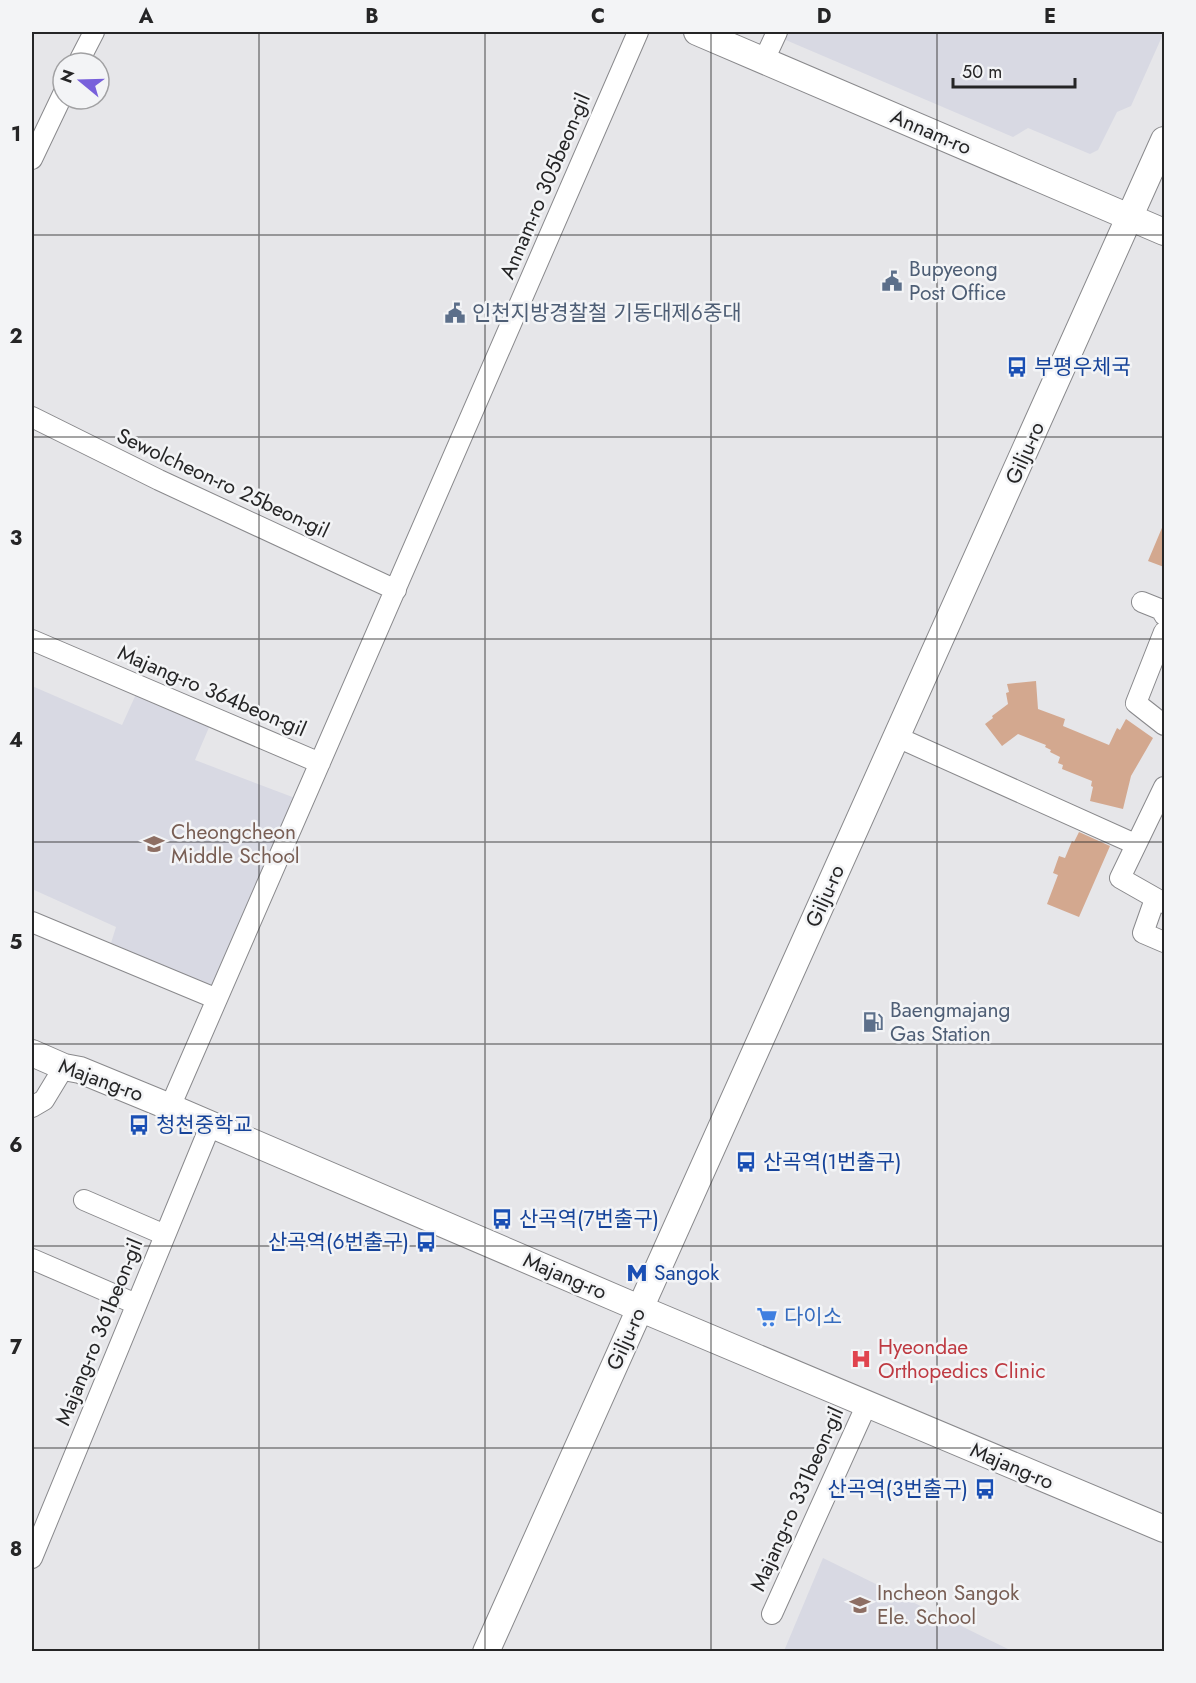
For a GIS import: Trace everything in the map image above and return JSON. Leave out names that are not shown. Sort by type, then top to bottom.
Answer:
[{"type":"main road","name":"Annam-ro","points":[[697,32],[1164,232]]},
{"type":"main road","name":"Gilju-ro","points":[[486,1652],[1131,218],[1164,140]]},
{"type":"main road","name":"Majang-ro","points":[[32,1053],[64,1067],[80,1070],[211,1124],[639,1308],[1164,1529]]},
{"type":"street","points":[[84,51],[94,32]]},
{"type":"street","name":"Annam-ro 305beon-gil","points":[[396,591],[638,32]]},
{"type":"street","points":[[764,60],[777,32]]},
{"type":"street","points":[[32,159],[55,111]]},
{"type":"street","name":"Sewolcheon-ro 25beon-gil","points":[[32,417],[159,480],[396,591]]},
{"type":"street","name":"Majang-ro 364beon-gil","points":[[170,1107],[396,591]]},
{"type":"street","points":[[1142,602],[1162,610],[1164,615]]},
{"type":"street","points":[[1164,632],[1136,703],[1164,725]]},
{"type":"street","name":"Majang-ro 364beon-gil","points":[[32,640],[320,763]]},
{"type":"street","points":[[897,737],[1135,844]]},
{"type":"street","points":[[1164,789],[1120,878],[1160,901],[1143,933],[1164,942]]},
{"type":"street","points":[[32,922],[217,999]]},
{"type":"street","points":[[32,1107],[44,1100],[64,1067]]},
{"type":"street","name":"Majang-ro 361beon-gil","points":[[32,1558],[211,1124]]},
{"type":"street","points":[[84,1200],[165,1235]]},
{"type":"street","points":[[32,1259],[136,1304]]},
{"type":"street","name":"Majang-ro 331beon-gil","points":[[771,1614],[867,1404]]},
{"type":"shaded area","points":[[767,32],[1164,32],[1131,106],[1117,112],[1098,150],[1090,154],[1028,128],[1013,137]]},
{"type":"shaded area","name":"Cheongcheon Middle School","points":[[32,686],[122,725],[137,692],[210,725],[195,760],[295,798],[213,987],[111,943],[116,927],[32,889]]},
{"type":"shaded area","name":"Incheon Sangok Ele. School","points":[[823,1558],[1012,1651],[784,1651]]},
{"type":"building","points":[[1164,523],[1164,567],[1148,561]]},
{"type":"building","points":[[1036,681],[1038,709],[1065,719],[1063,726],[1109,745],[1117,728],[1120,730],[1126,719],[1153,738],[1131,776],[1123,809],[1090,801],[1092,781],[1062,769],[1063,765],[1058,763],[1060,757],[1050,752],[1051,750],[1045,747],[1046,745],[1018,734],[1002,746],[985,724],[1008,704],[1007,684]]},
{"type":"building","points":[[1079,832],[1110,846],[1079,917],[1047,904],[1058,875],[1053,873],[1059,856],[1065,858],[1072,841],[1074,842]]},
{"type":"place","name":"Bupyeong Post Office","points":[[892,281]]},
{"type":"place","name":"인천지방경찰철 기동대제6중대","points":[[455,313]]},
{"type":"place","name":"부평우체국","points":[[1017,367]]},
{"type":"place","name":"Cheongcheon Middle School","points":[[154,844]]},
{"type":"place","name":"Baengmajang Gas Station","points":[[873,1022]]},
{"type":"place","name":"청천중학교","points":[[139,1125]]},
{"type":"place","name":"산곡역(1번출구)","points":[[746,1162]]},
{"type":"place","name":"산곡역(7번출구)","points":[[502,1219]]},
{"type":"place","name":"산곡역(6번출구)","points":[[426,1242]]},
{"type":"place","name":"Sangok","points":[[637,1273]]},
{"type":"place","name":"다이소","points":[[767,1317]]},
{"type":"place","name":"Hyeondae Orthopedics Clinic","points":[[861,1359]]},
{"type":"place","name":"산곡역(3번출구)","points":[[985,1489]]},
{"type":"place","name":"Incheon Sangok Ele. School","points":[[860,1605]]}]
